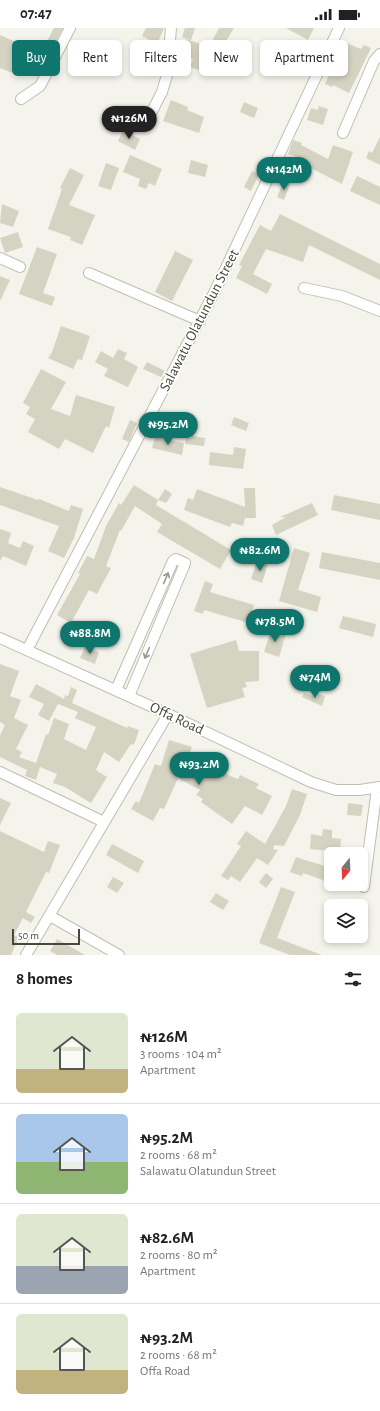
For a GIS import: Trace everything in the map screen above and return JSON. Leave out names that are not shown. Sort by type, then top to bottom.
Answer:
[{"type":"street","points":[[21,99],[40,86],[70,28]]},
{"type":"street","points":[[147,121],[162,92],[167,75],[171,28]]},
{"type":"street","name":"Salawatu Olatundun Street","points":[[27,650],[200,321],[267,183],[339,28]]},
{"type":"street","points":[[343,133],[374,61],[380,54]]},
{"type":"street","points":[[0,258],[20,267]]},
{"type":"street","points":[[89,273],[200,321]]},
{"type":"street","points":[[304,288],[342,296],[380,310]]},
{"type":"street","points":[[116,690],[173,561],[176,559],[185,563],[129,696]]},
{"type":"street","points":[[155,602],[167,608]]},
{"type":"street","points":[[148,617],[160,622]]},
{"type":"street","name":"Offa Road","points":[[0,638],[168,714],[311,782],[336,790],[360,790],[378,787]]},
{"type":"street","points":[[127,666],[139,672]]},
{"type":"street","points":[[26,955],[168,714]]},
{"type":"street","points":[[0,772],[104,822]]},
{"type":"street","points":[[368,858],[378,787]]},
{"type":"street","points":[[50,916],[119,955]]},
{"type":"building","points":[[54,28],[63,28],[57,40],[48,40]]},
{"type":"building","points":[[146,28],[164,28],[159,40],[150,40],[142,36]]},
{"type":"building","points":[[185,28],[195,28],[191,40],[182,37]]},
{"type":"building","points":[[219,28],[234,28],[227,40],[213,40]]},
{"type":"building","points":[[286,28],[314,28],[308,40]]},
{"type":"building","points":[[0,35],[12,40],[12,73],[0,68]]},
{"type":"building","points":[[191,41],[199,44],[199,70],[191,67],[193,59],[191,58]]},
{"type":"building","points":[[348,44],[361,49],[364,45],[371,48],[349,93],[333,85],[332,87],[325,84],[329,76],[348,76]]},
{"type":"building","points":[[171,100],[188,107],[187,110],[204,117],[199,133],[163,121]]},
{"type":"building","points":[[244,102],[258,108],[254,118],[240,112]]},
{"type":"building","points":[[319,106],[328,109],[323,125],[307,120],[311,108],[318,110]]},
{"type":"building","points":[[131,111],[142,114],[138,125],[128,121]]},
{"type":"building","points":[[123,130],[140,139],[135,150],[118,141]]},
{"type":"building","points":[[380,137],[380,165],[366,158],[369,151],[372,153]]},
{"type":"building","points":[[293,140],[302,143],[301,145],[328,159],[333,145],[353,152],[342,184],[305,165],[307,160],[288,154]]},
{"type":"building","points":[[130,155],[162,169],[155,186],[149,183],[146,189],[138,186],[140,179],[123,172]]},
{"type":"building","points":[[191,160],[208,165],[205,177],[188,173]]},
{"type":"building","points":[[106,163],[119,168],[111,190],[98,186]]},
{"type":"building","points":[[70,168],[84,175],[69,205],[95,215],[82,245],[70,240],[71,237],[48,229],[62,189],[60,188]]},
{"type":"building","points":[[252,171],[259,174],[251,191],[244,187]]},
{"type":"building","points":[[357,176],[380,187],[380,205],[350,191]]},
{"type":"building","points":[[284,181],[290,184],[284,200],[277,197]]},
{"type":"building","points":[[2,204],[19,211],[13,227],[0,223]]},
{"type":"building","points":[[280,214],[380,264],[380,280],[309,245],[303,262],[266,249],[253,274],[272,284],[267,294],[236,278],[242,266],[239,265],[260,225],[271,231]]},
{"type":"building","points":[[18,232],[23,247],[5,253],[0,238]]},
{"type":"building","points":[[37,247],[57,254],[43,293],[55,297],[52,306],[19,294]]},
{"type":"building","points":[[175,251],[193,260],[172,301],[155,292]]},
{"type":"building","points":[[0,276],[10,280],[0,301]]},
{"type":"building","points":[[61,326],[90,336],[82,360],[78,359],[73,369],[48,358],[52,352]]},
{"type":"building","points":[[118,349],[127,353],[124,359],[138,367],[128,387],[104,376],[108,369],[95,362],[101,351],[113,358]]},
{"type":"building","points":[[147,362],[165,371],[161,377],[143,369]]},
{"type":"building","points":[[41,369],[66,382],[51,409],[70,416],[76,395],[115,407],[109,428],[106,426],[93,453],[65,439],[59,449],[28,432],[35,419],[26,414],[30,407],[23,403]]},
{"type":"building","points":[[234,417],[249,423],[246,431],[231,425]]},
{"type":"building","points":[[130,420],[137,423],[129,442],[122,439]]},
{"type":"building","points":[[188,426],[195,427],[193,436],[205,438],[204,446],[185,444]]},
{"type":"building","points":[[155,437],[184,443],[182,455],[152,448]]},
{"type":"building","points":[[234,447],[246,449],[243,469],[209,465],[210,452],[233,455]]},
{"type":"building","points":[[134,485],[158,500],[156,505],[231,550],[220,569],[157,532],[162,524],[135,506],[121,531],[120,530],[106,566],[111,568],[97,594],[89,590],[71,623],[57,615],[80,574],[78,573],[87,556],[94,559],[106,526],[119,503],[121,505]]},
{"type":"building","points":[[0,487],[38,500],[39,499],[69,511],[71,505],[83,509],[74,538],[64,558],[48,551],[59,526],[0,505]]},
{"type":"building","points":[[244,488],[255,488],[256,518],[245,518],[243,526],[232,523],[230,527],[184,510],[188,498],[193,500],[197,489],[245,507]]},
{"type":"building","points":[[165,489],[172,494],[166,503],[158,500]]},
{"type":"building","points":[[334,495],[380,504],[380,520],[331,510]]},
{"type":"building","points":[[312,503],[318,515],[276,535],[272,525],[286,517],[280,517]]},
{"type":"building","points":[[0,529],[11,533],[8,543],[20,548],[23,541],[34,546],[26,566],[3,556],[0,561]]},
{"type":"building","points":[[294,548],[310,553],[298,590],[321,597],[317,612],[279,601]]},
{"type":"building","points":[[322,552],[380,563],[380,580],[319,568]]},
{"type":"building","points":[[257,561],[268,564],[262,583],[251,579]]},
{"type":"building","points":[[205,581],[213,584],[210,592],[254,605],[249,623],[204,610],[203,614],[194,611]]},
{"type":"building","points":[[343,616],[376,624],[373,637],[339,628]]},
{"type":"building","points":[[271,630],[286,634],[279,657],[264,652]]},
{"type":"building","points":[[236,640],[239,651],[259,651],[259,681],[245,682],[247,687],[242,688],[245,697],[207,708],[190,654]]},
{"type":"building","points":[[85,647],[99,652],[95,664],[80,658]]},
{"type":"building","points":[[0,664],[19,671],[10,696],[21,700],[14,718],[28,725],[16,749],[22,752],[19,757],[36,763],[46,734],[48,735],[54,718],[69,724],[64,739],[86,750],[96,727],[75,718],[78,712],[58,704],[49,721],[38,715],[44,704],[29,697],[36,684],[64,699],[65,695],[68,696],[71,687],[77,690],[72,703],[127,728],[128,726],[139,730],[134,745],[131,744],[119,762],[104,752],[96,770],[107,777],[91,803],[65,787],[53,783],[57,774],[40,767],[36,780],[25,776],[27,770],[0,757],[0,735],[5,725],[0,722]]},
{"type":"building","points":[[304,693],[317,697],[318,694],[325,696],[322,706],[302,697]]},
{"type":"building","points":[[169,740],[192,747],[190,753],[219,768],[228,775],[238,779],[240,775],[259,784],[256,788],[272,796],[262,815],[245,806],[232,824],[201,802],[203,799],[196,795],[200,790],[178,778],[164,809],[160,808],[153,821],[131,809],[136,801],[139,803],[155,764],[161,766]]},
{"type":"building","points":[[292,789],[307,794],[300,815],[284,846],[274,845],[273,849],[278,850],[268,865],[257,858],[240,882],[231,876],[228,880],[221,876],[241,846],[237,844],[246,831],[265,844],[286,806]]},
{"type":"building","points":[[0,798],[11,803],[0,825]]},
{"type":"building","points":[[348,803],[363,805],[361,816],[347,815]]},
{"type":"building","points":[[323,829],[332,830],[332,838],[341,839],[340,847],[324,847],[324,850],[310,849],[311,834],[322,836]]},
{"type":"building","points":[[0,831],[44,852],[48,841],[60,845],[49,873],[46,872],[26,912],[35,917],[31,923],[23,918],[14,935],[19,937],[11,955],[0,955]]},
{"type":"building","points":[[112,844],[144,861],[138,873],[106,855]]},
{"type":"building","points":[[296,857],[324,866],[324,880],[303,873],[302,876],[290,872]]},
{"type":"building","points":[[266,873],[273,879],[266,888],[259,882]]},
{"type":"building","points":[[113,877],[124,883],[117,893],[107,887]]},
{"type":"building","points":[[281,887],[295,892],[277,938],[322,955],[290,955],[259,943]]},
{"type":"building","points":[[216,893],[229,901],[223,910],[210,902]]},
{"type":"building","points":[[57,939],[85,955],[57,955],[50,951]]}]
